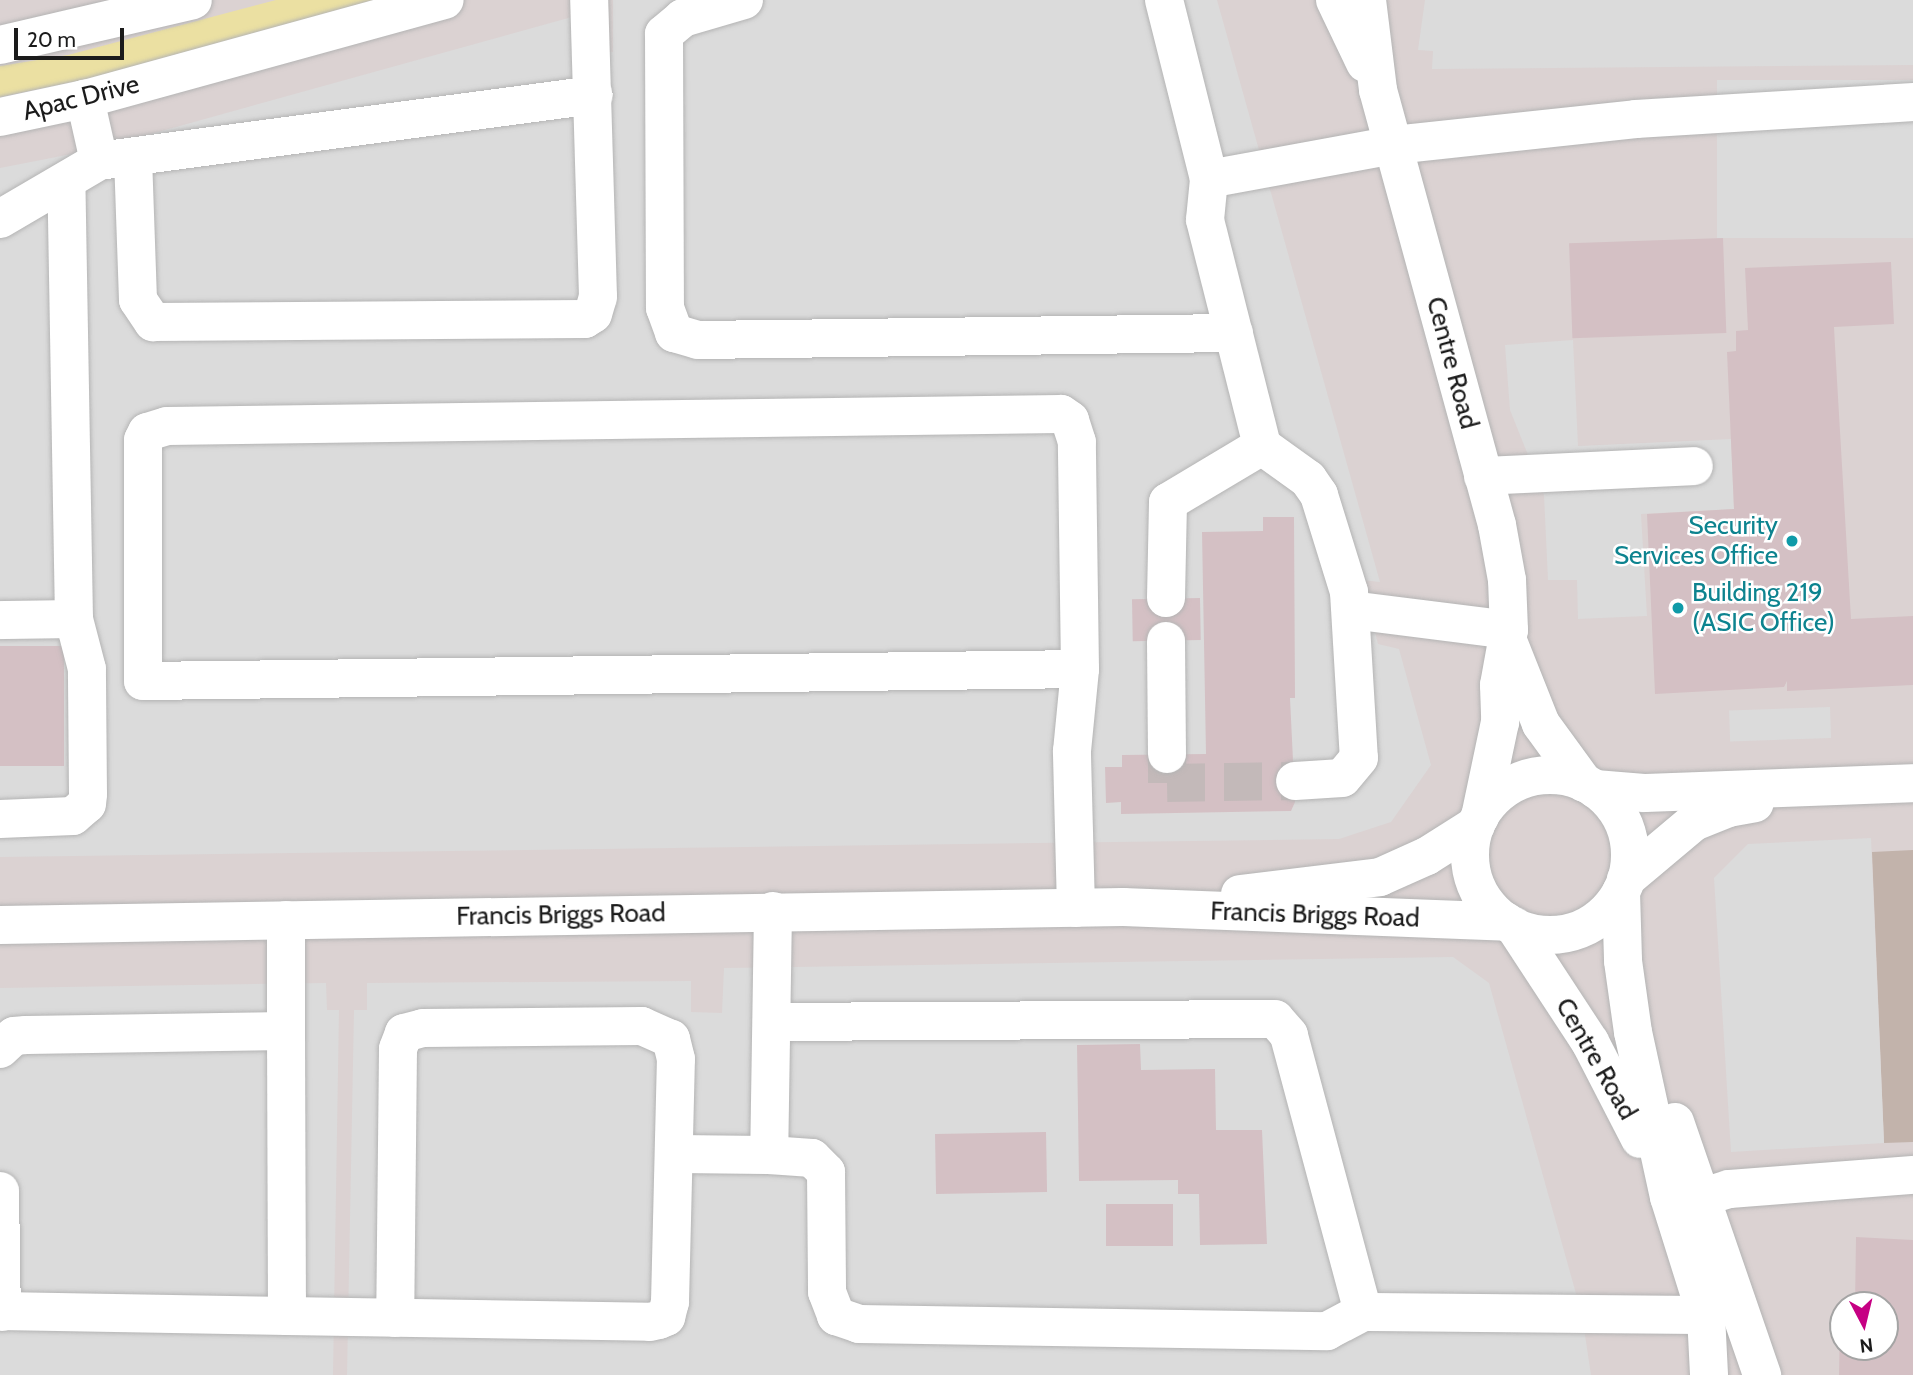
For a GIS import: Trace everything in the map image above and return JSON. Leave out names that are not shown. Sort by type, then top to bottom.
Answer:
[{"type":"street","points":[[0,45],[193,0]]},
{"type":"street","name":"Apac Drive","points":[[0,117],[85,99],[445,0]]},
{"type":"street","points":[[85,99],[116,159],[136,237],[140,309],[145,317],[161,324],[585,320],[593,314],[598,297],[594,95],[589,0]]},
{"type":"street","points":[[744,0],[682,18],[664,34],[665,308],[674,332],[698,340],[1234,333]]},
{"type":"street","points":[[1164,0],[1209,179],[1205,220],[1262,446],[1308,480],[1319,495],[1351,610],[1359,758],[1342,778],[1294,781]]},
{"type":"street","name":"Centre Road","points":[[1335,0],[1378,90]]},
{"type":"street","name":"Centre Road","points":[[1367,0],[1378,90],[1503,551],[1508,634],[1499,685],[1500,722],[1478,821]]},
{"type":"street","points":[[0,219],[66,181],[116,159],[594,95]]},
{"type":"street","points":[[1209,179],[1394,145],[1636,119],[1913,102]]},
{"type":"street","points":[[0,819],[62,818],[73,816],[87,804],[87,669],[74,619],[66,181]]},
{"type":"street","points":[[1076,908],[1072,751],[1080,669],[1078,499],[1076,430],[1070,420],[1047,412],[167,426],[147,432],[142,451],[143,681],[1080,669]]},
{"type":"street","points":[[1166,598],[1168,502],[1262,446]]},
{"type":"street","points":[[1483,476],[1694,466]]},
{"type":"street","points":[[1351,610],[1508,634]]},
{"type":"street","points":[[0,620],[74,619]]},
{"type":"street","name":"Centre Road","points":[[1508,634],[1541,724],[1590,786]]},
{"type":"street","points":[[1166,641],[1167,754]]},
{"type":"street","points":[[1854,786],[1710,814],[1681,830],[1624,885],[1602,916],[1574,931],[1544,934],[1510,924],[1487,903],[1474,879],[1471,852],[1478,821],[1496,796],[1532,777],[1558,776],[1590,786],[1644,793],[1913,783]]},
{"type":"street","points":[[1590,786],[1623,822],[1630,850],[1624,885]]},
{"type":"street","name":"Francis Briggs Road","points":[[1123,907],[1380,877],[1427,856],[1478,821]]},
{"type":"street","name":"Centre Road","points":[[1624,885],[1627,996],[1680,1201],[1706,1318],[1709,1375]]},
{"type":"street","name":"Francis Briggs Road","points":[[0,925],[1123,907],[1510,924]]},
{"type":"street","points":[[769,1155],[774,1022],[773,911]]},
{"type":"street","points":[[286,920],[287,1316]]},
{"type":"street","name":"Centre Road","points":[[1510,924],[1590,1042],[1680,1201]]},
{"type":"street","points":[[774,1022],[1275,1019],[1289,1035],[1363,1312]]},
{"type":"street","points":[[0,1191],[1,1312],[395,1318],[659,1320],[666,1317],[670,1302],[675,1154],[676,1049],[663,1033],[629,1026],[423,1028],[404,1033],[398,1049],[395,1318]]},
{"type":"street","points":[[0,1049],[14,1036],[26,1035],[286,1031]]},
{"type":"street","points":[[675,1154],[812,1158],[826,1172],[828,1305],[846,1322],[1327,1331],[1363,1312],[1706,1318]]},
{"type":"street","points":[[1762,1375],[1680,1201],[1729,1188],[1913,1175]]},
{"type":"street","name":"Centre Road","points":[[1706,1318],[1735,1375]]},
{"type":"shaded area","points":[[0,0],[1913,0],[1913,1375],[0,1375]]},
{"type":"shaded area","points":[[276,0],[374,0],[87,79],[0,97],[0,66],[68,55]]},
{"type":"shaded area","points":[[613,0],[1217,0],[1380,582],[1362,580],[1378,644],[1399,649],[1431,765],[1391,822],[1339,839],[0,857],[0,168],[97,149],[572,17],[579,54],[613,52]]},
{"type":"shaded area","points":[[1425,0],[1913,0],[1913,65],[1432,69],[1433,51],[1418,50]]},
{"type":"shaded area","points":[[1717,80],[1913,80],[1913,238],[1717,238]]},
{"type":"shaded area","points":[[1573,340],[1578,446],[1731,439],[1734,509],[1641,514],[1647,616],[1578,619],[1577,580],[1548,580],[1544,495],[1510,410],[1505,345]]},
{"type":"shaded area","points":[[1830,707],[1831,738],[1730,742],[1729,711]]},
{"type":"shaded area","points":[[1871,838],[1884,1143],[1731,1152],[1714,878],[1748,844]]},
{"type":"shaded area","points":[[1913,850],[1913,1142],[1884,1143],[1872,852]]},
{"type":"shaded area","points":[[1453,957],[1489,983],[1582,1315],[1591,1375],[347,1375],[354,1010],[367,1010],[367,983],[691,981],[691,1012],[722,1013],[724,968]]},
{"type":"shaded area","points":[[326,983],[327,1010],[339,1010],[333,1375],[0,1375],[0,988]]},
{"type":"building","points":[[1723,238],[1726,333],[1572,338],[1569,243]]},
{"type":"building","name":"Security Services Office","points":[[1891,262],[1894,324],[1834,327],[1851,619],[1913,616],[1913,685],[1787,691],[1787,681],[1784,687],[1655,694],[1647,514],[1734,509],[1727,352],[1736,351],[1736,331],[1748,330],[1745,268]]},
{"type":"building","points":[[1263,517],[1294,517],[1295,698],[1290,698],[1295,802],[1291,811],[1121,814],[1121,802],[1106,803],[1105,767],[1122,767],[1122,755],[1206,754],[1202,532],[1263,531]]},
{"type":"building","points":[[1200,598],[1201,640],[1133,641],[1132,599]]},
{"type":"building","points":[[0,646],[64,646],[64,766],[0,766]]},
{"type":"building","points":[[1140,1044],[1141,1070],[1215,1069],[1216,1130],[1262,1130],[1267,1244],[1200,1245],[1199,1194],[1178,1194],[1178,1180],[1079,1181],[1077,1045]]},
{"type":"building","points":[[1046,1132],[1047,1192],[936,1194],[935,1134]]},
{"type":"building","points":[[1106,1204],[1173,1204],[1173,1246],[1106,1246]]},
{"type":"building","points":[[1856,1237],[1913,1240],[1913,1375],[1839,1375],[1839,1361],[1899,1361],[1899,1291],[1855,1291]]},
{"type":"tunnel","points":[[1167,754],[1167,783],[1295,781]]},
{"type":"place","name":"Security Services Office","points":[[1792,541]]},
{"type":"place","name":"Building 219 (ASIC Office)","points":[[1678,608]]}]
